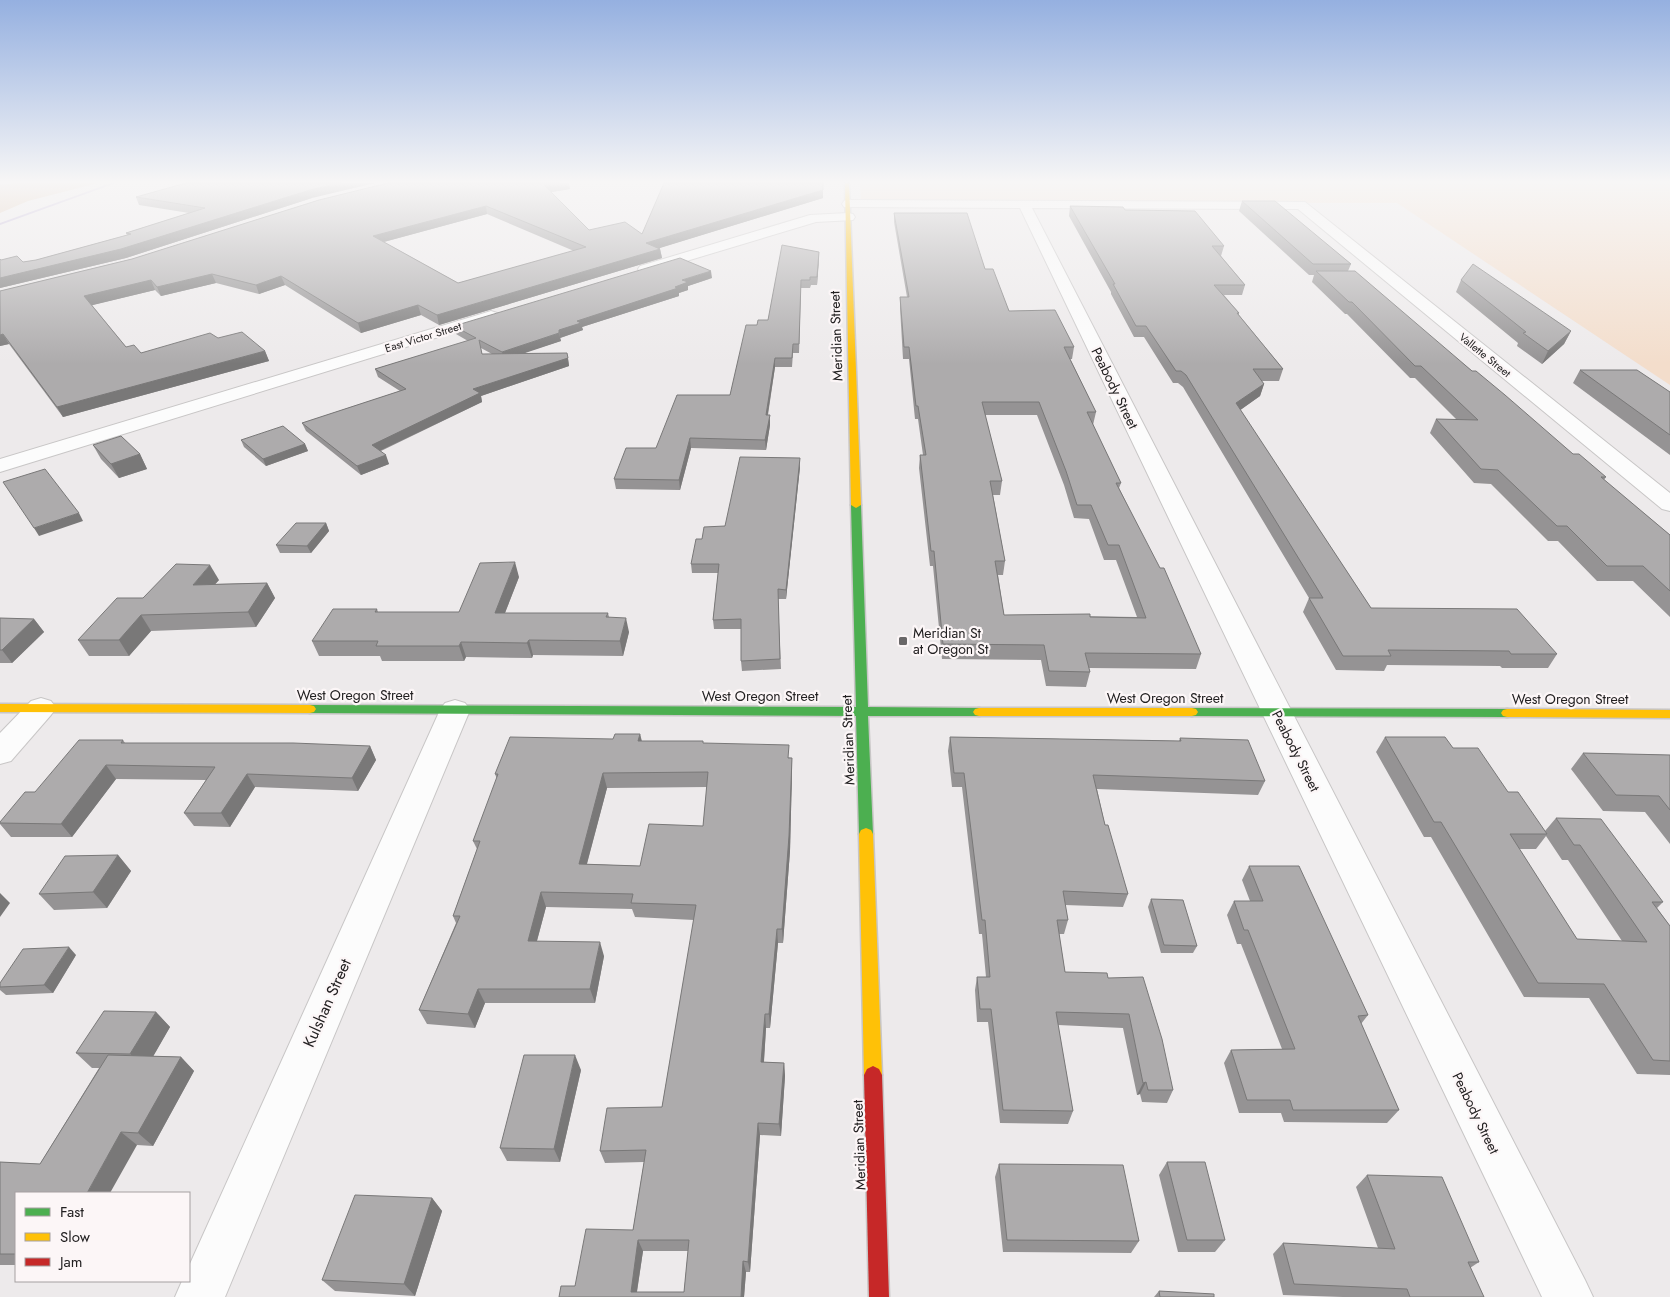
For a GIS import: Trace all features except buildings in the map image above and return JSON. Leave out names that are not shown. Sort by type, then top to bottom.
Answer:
[{"type":"main road","name":"Meridian Street","points":[[849,244],[878,1297]]},
{"type":"main road","name":"West Oregon Street","points":[[0,708],[1670,714]]},
{"type":"street","points":[[626,275],[730,244]]},
{"type":"street","name":"Peabody Street","points":[[1044,244],[1568,1297]]},
{"type":"street","name":"Vallette Street","points":[[1347,244],[1670,504]]},
{"type":"street","name":"East Victor Street","points":[[0,466],[502,313]]},
{"type":"street","points":[[0,754],[41,708]]},
{"type":"street","name":"Kulshan Street","points":[[200,1297],[455,710]]},
{"type":"shaded area","points":[[1458,244],[1670,244],[1670,385]]},
{"type":"traffic: fast","points":[[856,505],[866,834]]},
{"type":"traffic: fast","points":[[310,709],[979,712]]},
{"type":"traffic: fast","points":[[1192,712],[1507,713]]},
{"type":"traffic: slow","points":[[849,244],[856,505]]},
{"type":"traffic: slow","points":[[0,708],[310,709]]},
{"type":"traffic: slow","points":[[979,712],[1192,712]]},
{"type":"traffic: slow","points":[[1507,713],[1670,714]]},
{"type":"traffic: slow","points":[[866,834],[873,1075]]},
{"type":"traffic: jam","points":[[873,1075],[879,1297]]},
{"type":"place","name":"Meridian St at Oregon St","points":[[903,641]]}]
